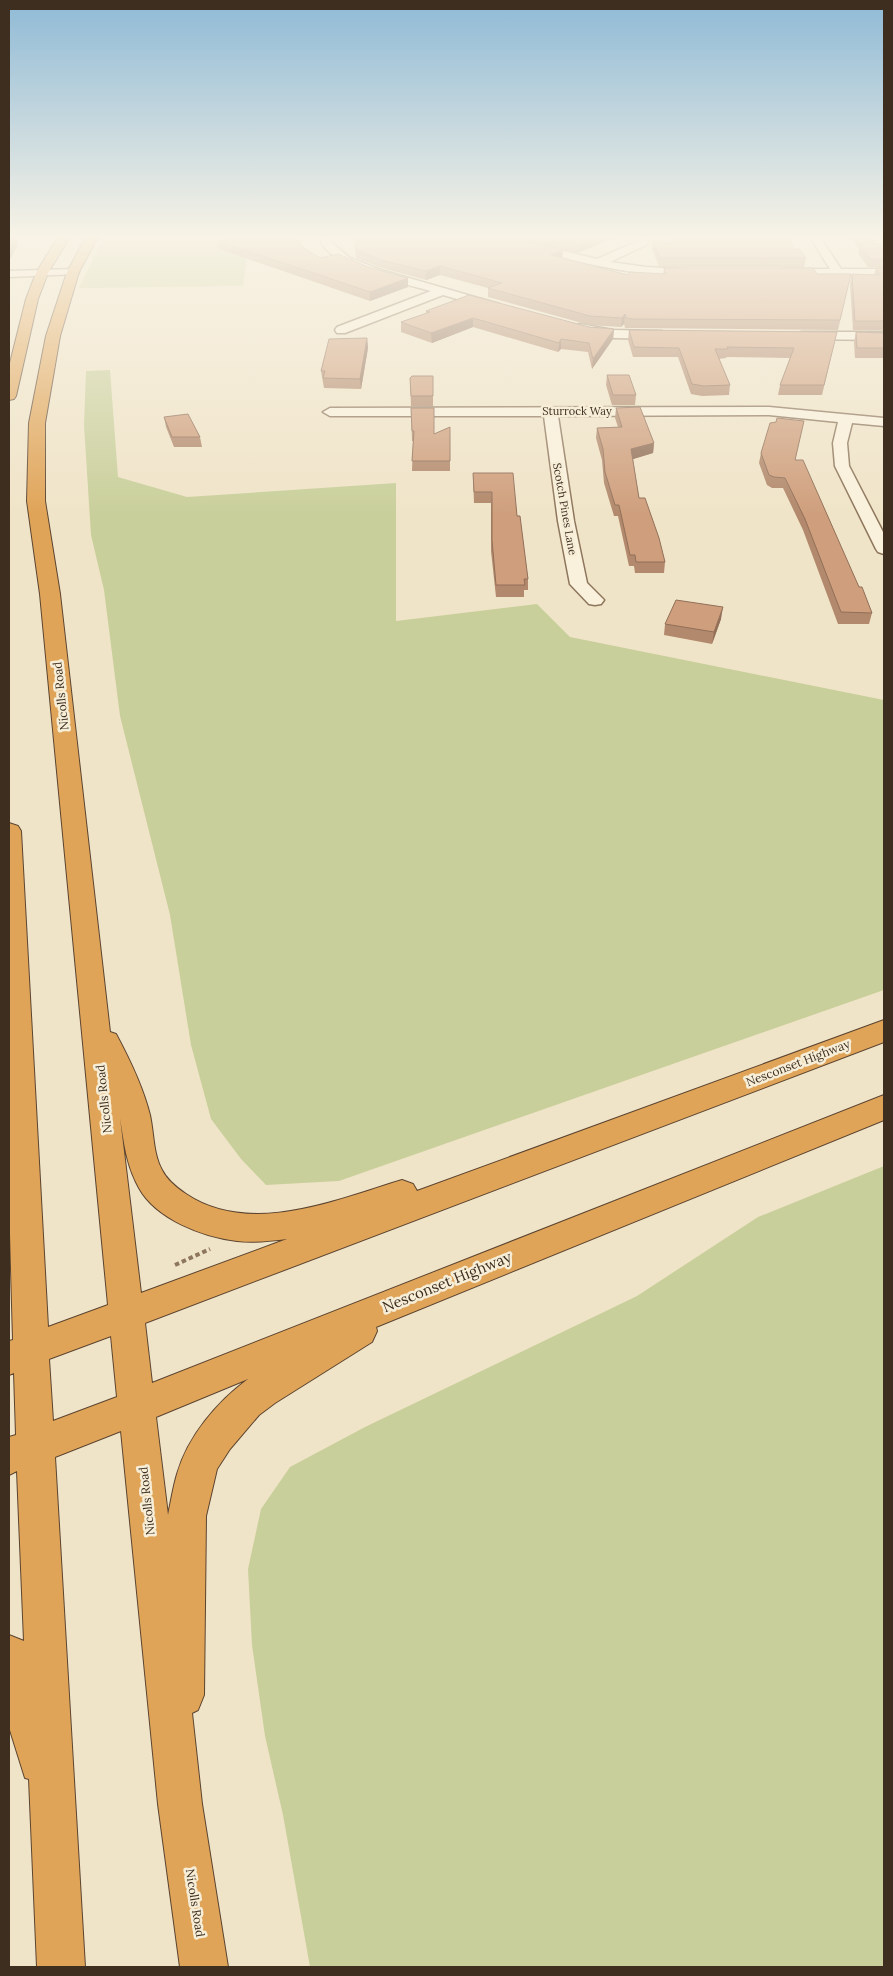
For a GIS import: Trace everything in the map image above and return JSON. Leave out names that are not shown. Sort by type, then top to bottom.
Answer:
[{"type":"highway","points":[[9,396],[25,329]]},
{"type":"highway","name":"Nicolls Road","points":[[55,329],[37,423],[36,501],[50,594],[93,1010],[180,1804],[204,1967]]},
{"type":"highway","points":[[9,831],[19,1076],[22,1451],[54,1803],[61,1967]]},
{"type":"highway","points":[[93,1010],[133,1107],[140,1149],[148,1176],[164,1196],[176,1205],[204,1220],[220,1225],[247,1229],[265,1229],[303,1222],[579,1146]]},
{"type":"highway","name":"Nesconset Highway","points":[[20,1353],[127,1315],[884,1031]]},
{"type":"highway","points":[[9,1140],[19,1076]]},
{"type":"highway","name":"Nesconset Highway","points":[[22,1451],[428,1291],[884,1107]]},
{"type":"highway","points":[[180,1804],[187,1516],[196,1473],[204,1456],[231,1418],[262,1391],[428,1291]]},
{"type":"highway","points":[[9,1656],[54,1803]]},
{"type":"street","points":[[588,329],[613,334],[672,335]]},
{"type":"street","points":[[794,336],[884,336]]},
{"type":"street","name":"Scotch Pines Lane","points":[[550,411],[566,521],[579,584],[595,600]]},
{"type":"street","name":"Sturrock Way","points":[[330,412],[769,411],[884,422]]},
{"type":"street","points":[[846,417],[840,443],[842,466],[884,549]]},
{"type":"path","points":[[172,1266],[217,1245]]},
{"type":"green space","points":[[110,370],[118,477],[187,497],[396,483],[396,621],[537,604],[570,637],[884,700],[884,990],[339,1181],[266,1185],[241,1159],[211,1119],[191,1045],[170,915],[120,716],[104,590],[91,535],[84,425],[86,371]]},
{"type":"green space","points":[[884,1166],[884,1967],[310,1967],[283,1815],[265,1736],[252,1645],[248,1569],[261,1509],[290,1467],[365,1427],[637,1296],[758,1217]]},
{"type":"building","points":[[421,329],[442,329],[431,333]]},
{"type":"building","points":[[512,329],[614,329],[593,359],[589,343],[561,339],[559,343]]},
{"type":"building","points":[[629,330],[837,332],[824,385],[780,385],[794,348],[727,347],[728,349],[715,349],[730,385],[704,386],[692,384],[679,348],[634,347]]},
{"type":"building","points":[[856,332],[884,333],[884,348],[857,348]]},
{"type":"building","points":[[367,338],[360,379],[323,378],[325,371],[321,371],[329,339]]},
{"type":"building","points":[[607,375],[629,375],[636,395],[613,395]]},
{"type":"building","points":[[412,376],[433,376],[433,396],[411,396],[410,378]]},
{"type":"building","points":[[640,407],[654,443],[631,449],[639,498],[645,498],[665,562],[636,562],[635,555],[630,555],[619,505],[615,505],[605,472],[603,449],[597,428],[622,427],[616,408]]},
{"type":"building","points":[[411,408],[434,408],[434,434],[450,427],[450,461],[412,461],[414,431],[412,431]]},
{"type":"building","points":[[188,414],[200,437],[172,437],[164,417]]},
{"type":"building","points":[[777,418],[804,421],[795,460],[803,460],[859,587],[862,587],[872,613],[841,612],[805,519],[785,478],[769,475],[761,453],[770,423],[776,422]]},
{"type":"building","points":[[473,473],[513,473],[517,516],[520,516],[528,579],[524,579],[525,585],[496,585],[492,540],[492,492],[474,492]]},
{"type":"building","points":[[676,600],[723,607],[714,632],[665,624]]}]
